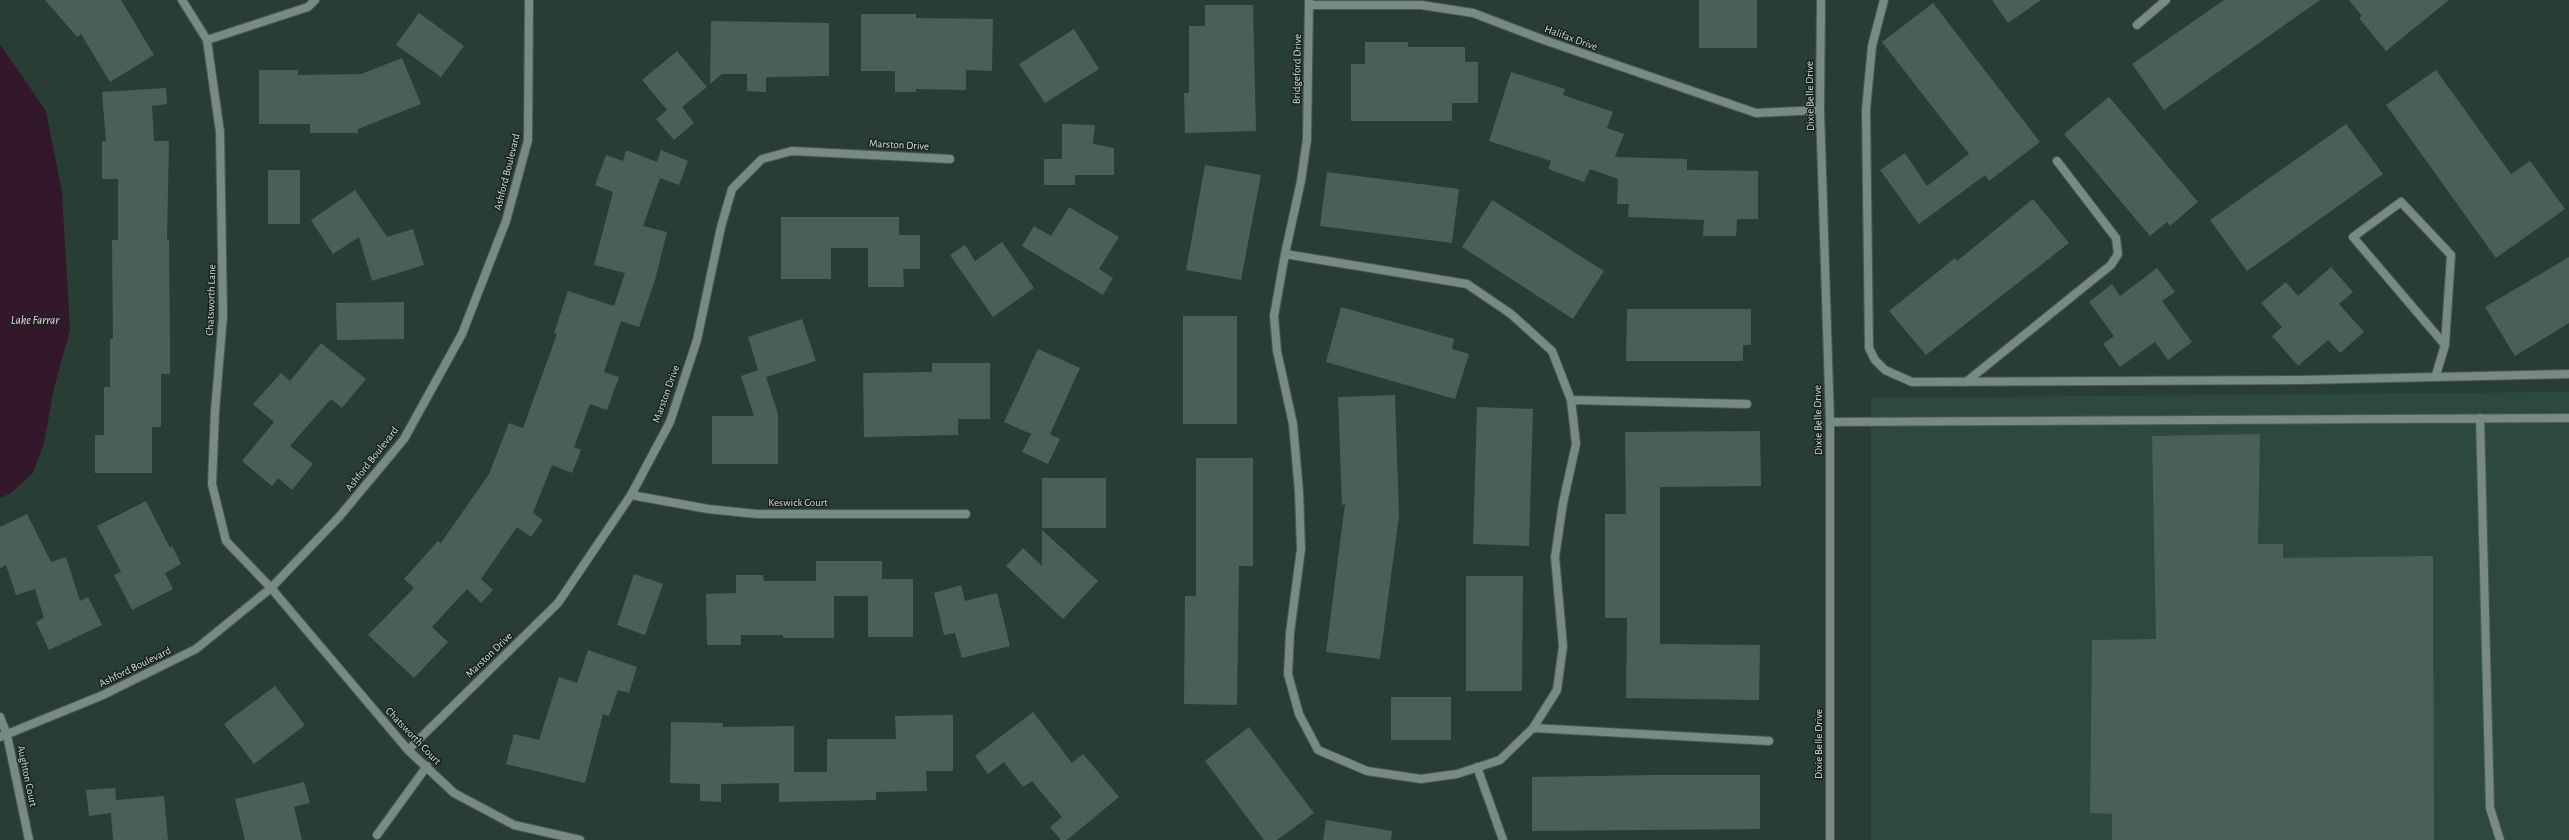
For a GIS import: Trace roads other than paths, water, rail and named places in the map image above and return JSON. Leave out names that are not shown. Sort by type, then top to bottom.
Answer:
[{"type":"street","name":"Chatsworth Lane","points":[[182,0],[207,40],[220,132],[223,235],[223,316],[215,411],[212,484],[226,541],[271,588]]},
{"type":"street","points":[[207,40],[308,7],[315,0]]},
{"type":"street","name":"Ashford Boulevard","points":[[3,736],[103,695],[196,649],[271,588],[339,517],[404,438],[462,334],[506,221],[528,140],[529,0]]},
{"type":"street","name":"Dixie Belle Drive","points":[[1821,0],[1820,110],[1830,422],[1830,840]]},
{"type":"street","points":[[1884,0],[1872,46],[1866,96],[1869,348],[1875,360],[1885,370],[1912,382],[2303,380],[2436,375],[2569,374]]},
{"type":"street","points":[[2137,25],[2166,0]]},
{"type":"street","name":"Halifax Drive","points":[[1309,2],[1421,5],[1473,13],[1544,40],[1756,113],[1820,110]]},
{"type":"street","name":"Bridgeford Drive","points":[[1285,254],[1467,284],[1511,314],[1552,351],[1571,400],[1576,444],[1563,503],[1555,557],[1563,646],[1557,690],[1533,728],[1500,760],[1457,774],[1421,779],[1367,771],[1318,750],[1299,714],[1288,674],[1290,633],[1302,549],[1293,424],[1277,351],[1274,316],[1285,254],[1302,181],[1307,139],[1309,2]]},
{"type":"street","name":"Marston Drive","points":[[408,750],[558,603],[632,495],[670,422],[694,348],[721,227],[732,189],[762,159],[792,151],[950,159]]},
{"type":"street","points":[[1966,382],[2111,265],[2118,254],[2116,238],[2057,161]]},
{"type":"street","points":[[2436,375],[2446,346],[2451,255],[2401,202],[2353,237],[2446,346]]},
{"type":"street","points":[[1571,400],[1747,404]]},
{"type":"street","points":[[2480,418],[2490,800],[2500,840]]},
{"type":"street","points":[[1830,422],[2569,418]]},
{"type":"street","name":"Keswick Court","points":[[632,495],[708,508],[757,514],[966,514]]},
{"type":"street","name":"Chatsworth Court","points":[[271,588],[408,750],[427,766],[454,793],[514,825],[580,840]]},
{"type":"street","name":"Aughton Court","points":[[0,717],[3,736],[29,840]]},
{"type":"street","points":[[1533,728],[1769,741]]},
{"type":"street","points":[[377,835],[427,766]]},
{"type":"street","points":[[1477,768],[1503,840]]},
{"type":"water","name":"Lake Farrar","points":[[0,44],[46,111],[62,192],[70,330],[54,388],[44,443],[33,473],[11,493],[0,498]]}]
